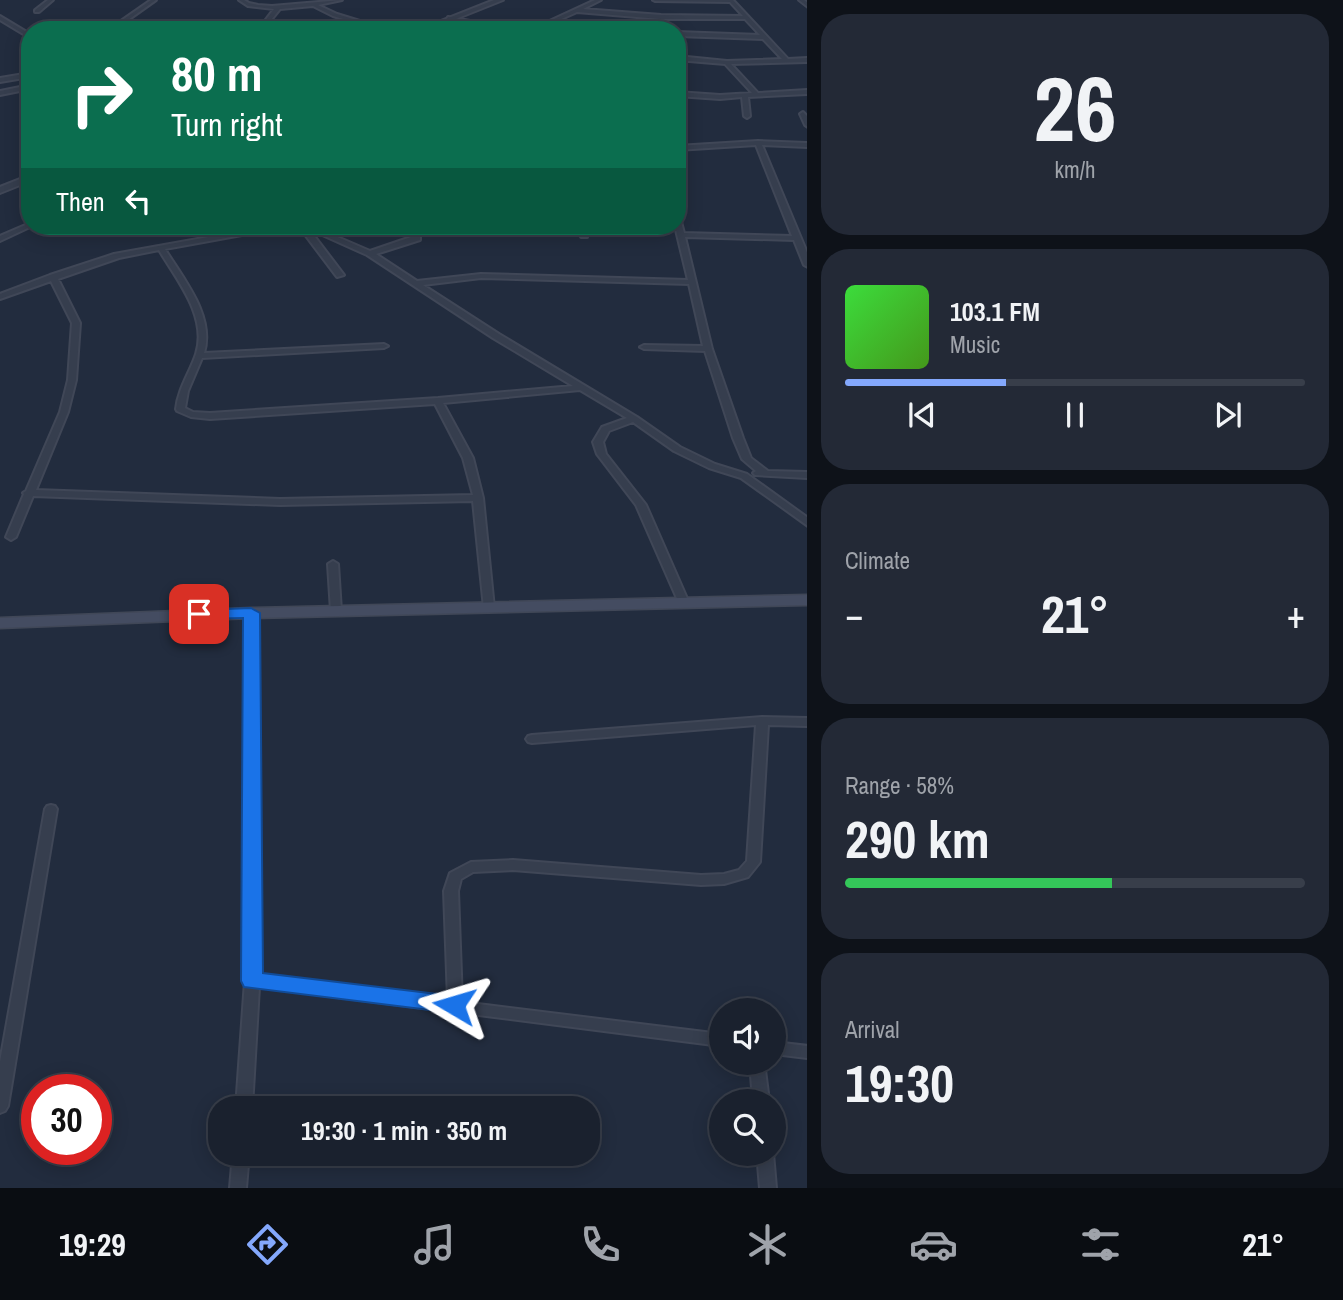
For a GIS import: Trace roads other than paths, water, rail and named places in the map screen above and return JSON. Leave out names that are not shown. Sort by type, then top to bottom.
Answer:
[{"type":"main road","points":[[0,623],[251,613],[807,600]]},
{"type":"street","points":[[37,10],[51,0]]},
{"type":"street","points":[[123,21],[154,0]]},
{"type":"street","points":[[241,0],[249,6],[340,0]]},
{"type":"street","points":[[443,21],[500,0]]},
{"type":"street","points":[[551,21],[598,0]]},
{"type":"street","points":[[655,0],[731,1],[787,61]]},
{"type":"street","points":[[801,0],[807,6]]},
{"type":"street","points":[[313,3],[354,21]]},
{"type":"street","points":[[267,21],[279,6]]},
{"type":"street","points":[[577,9],[674,18],[748,18]]},
{"type":"street","points":[[0,18],[21,31]]},
{"type":"street","points":[[448,19],[459,21]]},
{"type":"street","points":[[686,34],[765,37]]},
{"type":"street","points":[[686,60],[727,63],[807,60]]},
{"type":"street","points":[[727,63],[758,96]]},
{"type":"street","points":[[0,80],[21,76]]},
{"type":"street","points":[[0,93],[21,90]]},
{"type":"street","points":[[686,95],[758,96],[807,92]]},
{"type":"street","points":[[745,96],[747,116]]},
{"type":"street","points":[[803,114],[807,125]]},
{"type":"street","points":[[686,147],[758,143],[807,145]]},
{"type":"street","points":[[758,143],[807,265]]},
{"type":"street","points":[[0,190],[21,182]]},
{"type":"street","points":[[0,239],[21,229]]},
{"type":"street","points":[[0,297],[117,256],[231,235]]},
{"type":"street","points":[[312,235],[341,275]]},
{"type":"street","points":[[325,235],[370,253],[579,388],[634,419],[677,449],[712,466],[744,476],[807,523]]},
{"type":"street","points":[[764,472],[747,458],[708,349],[681,235],[797,238]]},
{"type":"street","points":[[370,253],[417,238]]},
{"type":"street","points":[[319,244],[339,241]]},
{"type":"street","points":[[160,248],[195,307],[203,340],[181,393],[180,409],[191,414],[210,416],[438,401],[579,388]]},
{"type":"street","points":[[417,283],[481,276],[692,282]]},
{"type":"street","points":[[11,537],[64,412],[72,380],[76,323],[53,277]]},
{"type":"street","points":[[198,356],[384,346]]},
{"type":"street","points":[[644,347],[708,349]]},
{"type":"street","points":[[438,401],[468,458],[478,498],[489,608]]},
{"type":"street","points":[[634,419],[605,429],[598,442],[602,454],[641,505],[684,603]]},
{"type":"street","points":[[744,476],[764,472],[807,475]]},
{"type":"street","points":[[28,493],[280,502],[478,498]]},
{"type":"street","points":[[332,564],[336,611]]},
{"type":"street","points":[[245,1096],[252,981],[251,613]]},
{"type":"street","points":[[454,1005],[451,891],[455,876],[471,867],[513,865],[569,868],[701,880],[724,879],[743,874],[753,862],[762,721]]},
{"type":"street","points":[[531,739],[762,721],[807,722]]},
{"type":"street","points":[[0,1106],[51,809]]},
{"type":"street","points":[[252,981],[709,1039]]},
{"type":"street","points":[[786,1049],[807,1052]]},
{"type":"street","points":[[238,1188],[240,1166]]},
{"type":"street","points":[[766,1166],[768,1188]]}]
